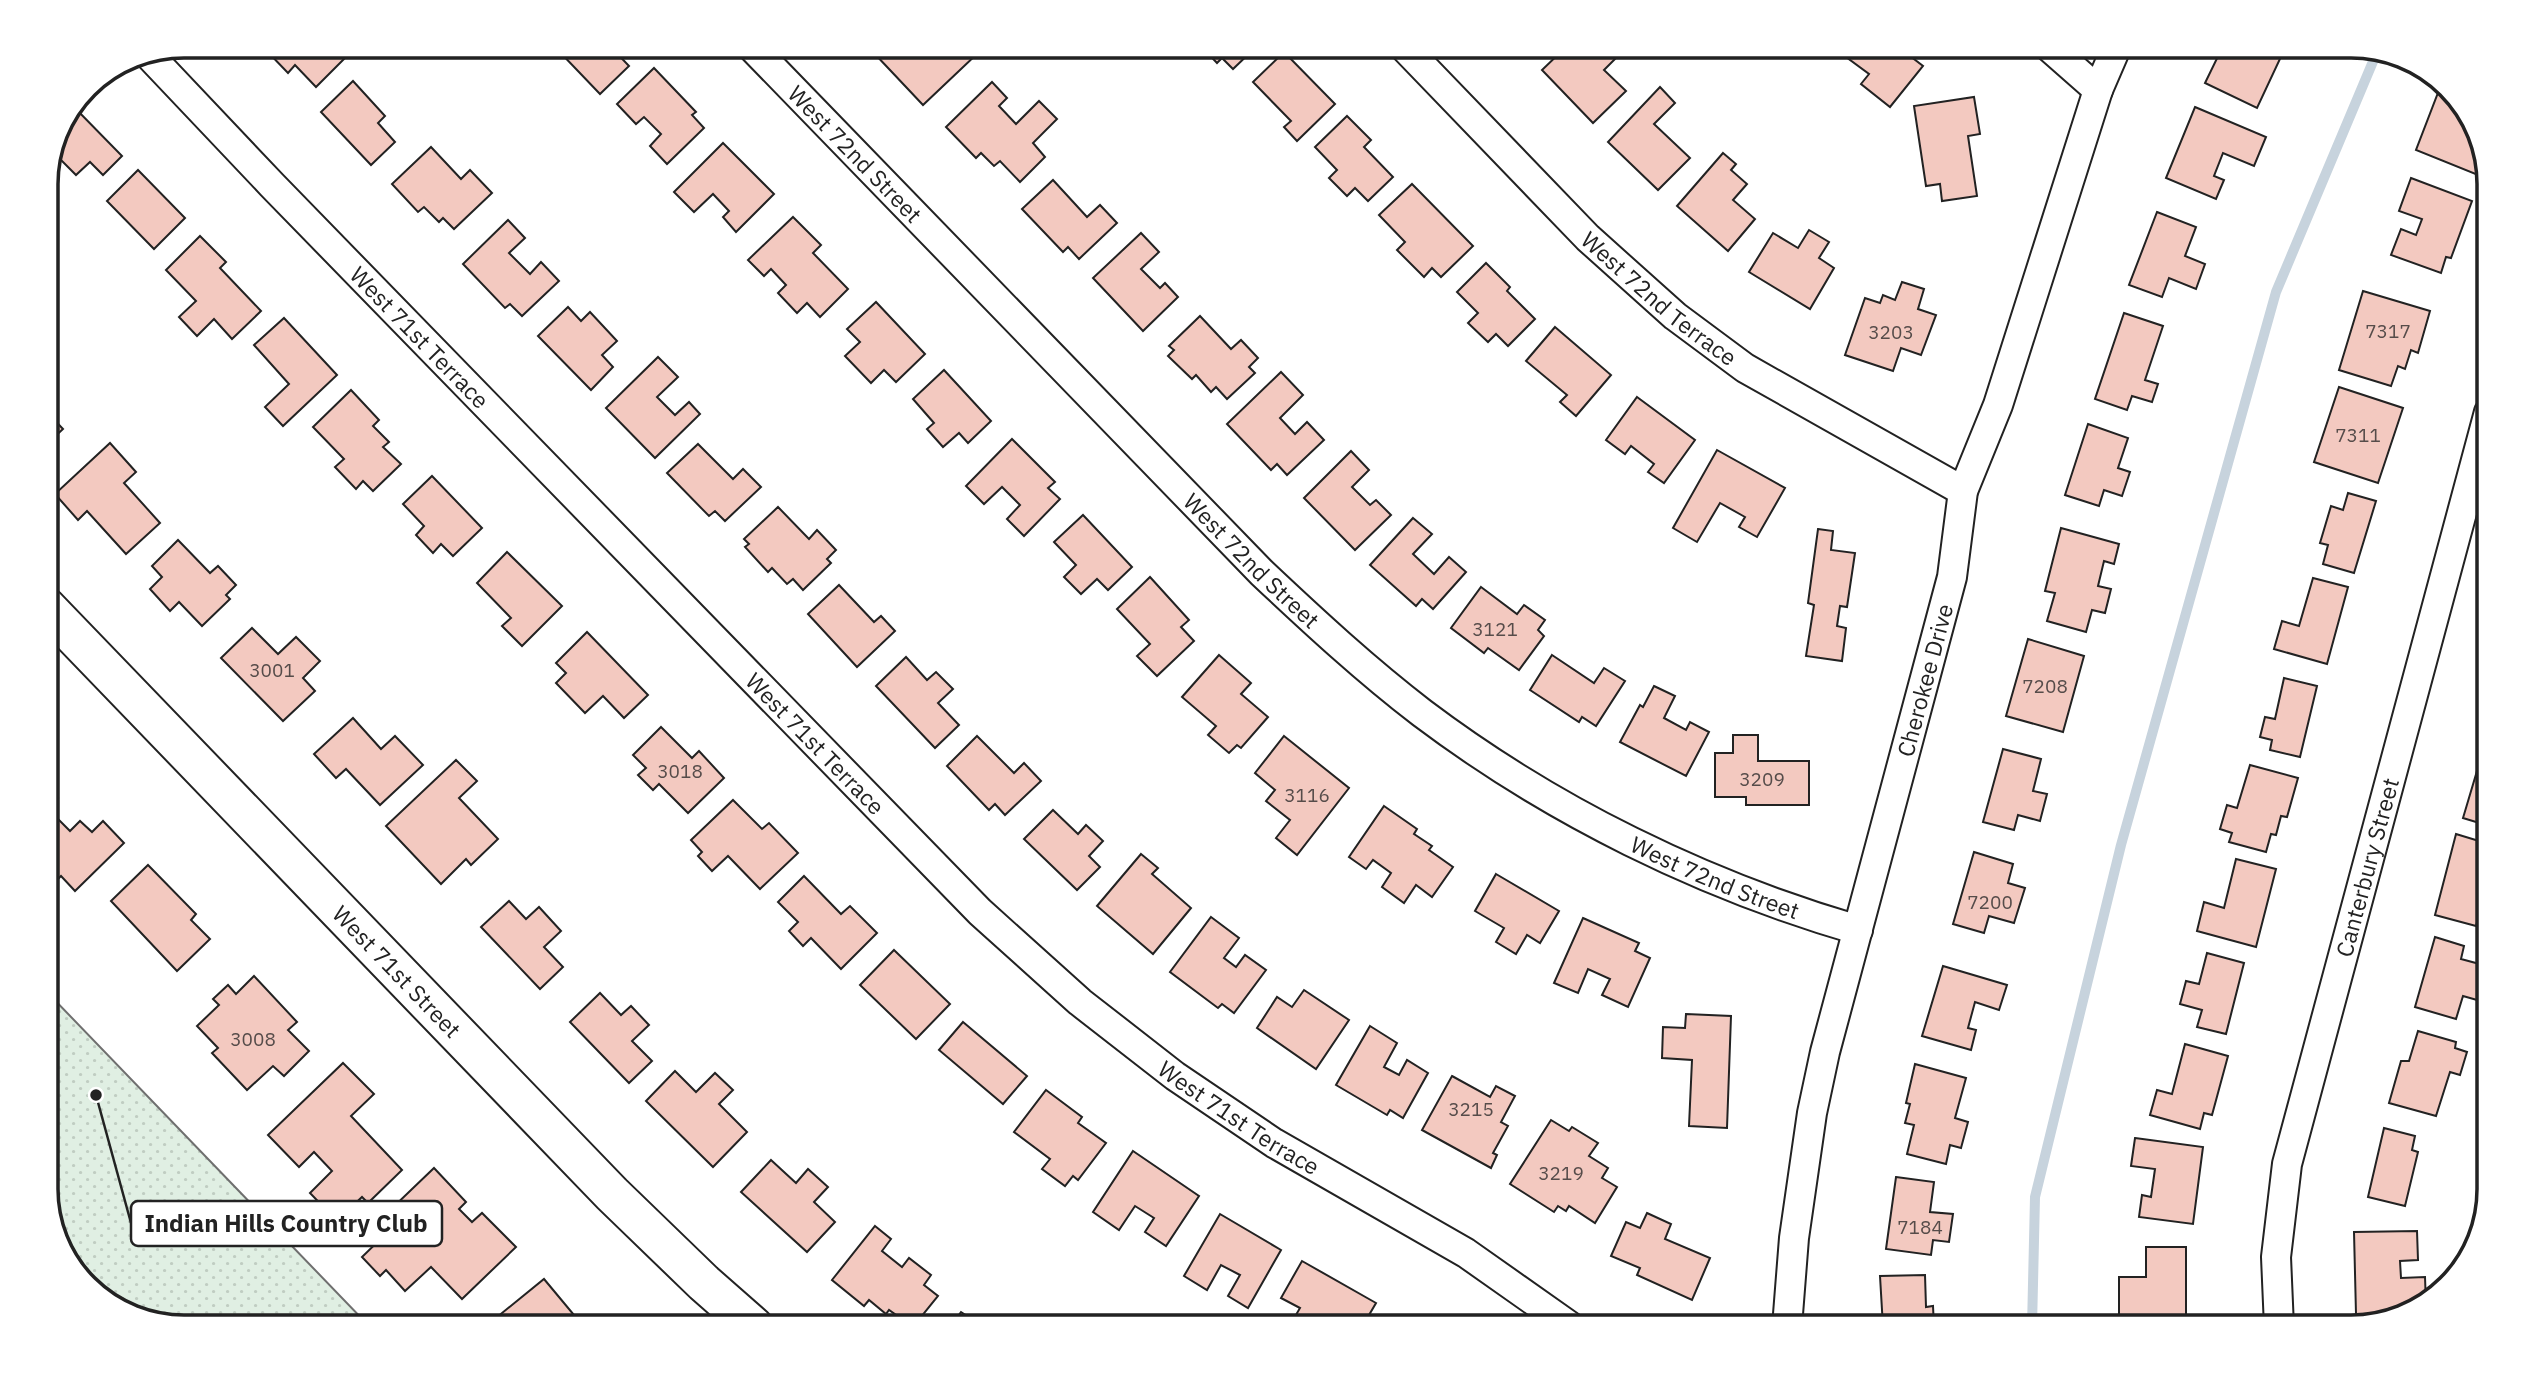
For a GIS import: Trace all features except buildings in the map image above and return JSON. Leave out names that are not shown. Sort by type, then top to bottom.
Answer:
[{"type":"street","name":"West 72nd Street","points":[[763,58],[1262,573],[1341,647],[1423,714],[1521,781],[1619,835],[1715,880],[1795,911],[1858,930]]},
{"type":"street","name":"West 72nd Terrace","points":[[1415,58],[1588,238],[1675,316],[1745,368],[1963,491]]},
{"type":"street","points":[[2062,58],[2098,90]]},
{"type":"street","name":"Cherokee Drive","points":[[1788,1315],[1794,1238],[1812,1113],[1825,1052],[1952,577],[1963,491],[1998,405],[2098,90],[2112,58]]},
{"type":"street","name":"West 71st Terrace","points":[[155,61],[271,185],[1000,930],[1080,1002],[1175,1076],[1274,1143],[1466,1253],[1553,1315]]},
{"type":"street","name":"Canterbury Street","points":[[2278,1315],[2276,1257],[2287,1164],[2477,457]]},
{"type":"street","name":"West 71st Street","points":[[58,619],[612,1194],[740,1315]]},
{"type":"green space","points":[[58,1003],[358,1315],[159,1313],[143,1309],[114,1294],[89,1272],[64,1230],[58,1198]]},
{"type":"waterway","points":[[2032,1315],[2035,1197],[2121,845],[2276,292],[2374,60]]},
{"type":"place","name":"Indian Hills Country Club","points":[[96,1095]]}]
